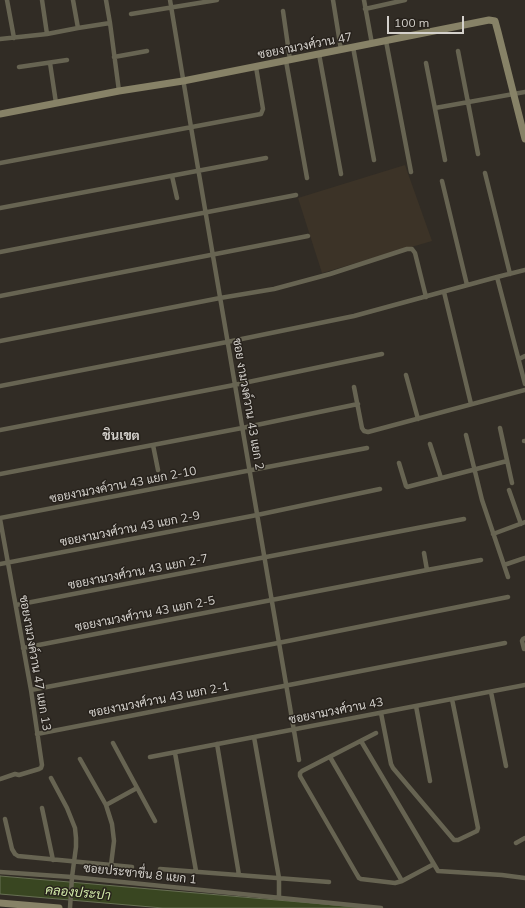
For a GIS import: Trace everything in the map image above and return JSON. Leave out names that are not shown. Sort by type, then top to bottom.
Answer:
[{"type":"street","points":[[7,0],[14,38]]},
{"type":"street","points":[[42,0],[47,34]]},
{"type":"street","points":[[73,0],[78,28]]},
{"type":"street","points":[[106,0],[119,91]]},
{"type":"street","name":"ซอย งามวงค์วาน 43 แยก 2","points":[[170,0],[190,126],[298,760]]},
{"type":"street","points":[[131,14],[217,0]]},
{"type":"street","points":[[333,0],[341,50]]},
{"type":"street","points":[[364,0],[372,44]]},
{"type":"street","points":[[365,9],[405,0]]},
{"type":"street","points":[[283,11],[288,60],[307,178]]},
{"type":"street","name":"ซอยงามวงศ์วาน 47","points":[[0,114],[119,91],[183,81],[492,20],[495,22],[498,32],[525,139]]},
{"type":"street","points":[[0,39],[47,34],[110,23]]},
{"type":"street","points":[[386,41],[411,172]]},
{"type":"street","points":[[353,47],[374,160]]},
{"type":"street","points":[[114,57],[147,51]]},
{"type":"street","points":[[458,51],[478,154]]},
{"type":"street","points":[[319,54],[341,174]]},
{"type":"street","points":[[19,67],[67,60]]},
{"type":"street","points":[[50,62],[56,103]]},
{"type":"street","points":[[426,63],[445,160]]},
{"type":"street","points":[[0,163],[190,126],[261,114],[263,109],[256,67]]},
{"type":"street","points":[[435,108],[525,92]]},
{"type":"street","points":[[0,208],[266,158]]},
{"type":"street","points":[[484,173],[510,274]]},
{"type":"street","points":[[172,176],[177,198]]},
{"type":"street","points":[[442,181],[467,285]]},
{"type":"street","points":[[0,252],[296,195]]},
{"type":"street","points":[[0,296],[308,236]]},
{"type":"street","points":[[0,341],[220,298],[274,289],[330,274],[406,249],[412,249],[415,253],[426,297]]},
{"type":"street","points":[[0,386],[354,316],[525,270]]},
{"type":"street","points":[[497,277],[525,384]]},
{"type":"street","points":[[444,292],[471,404]]},
{"type":"street","points":[[0,430],[234,385],[382,354]]},
{"type":"street","points":[[519,359],[525,356]]},
{"type":"street","points":[[406,375],[418,419]]},
{"type":"street","points":[[354,387],[362,428],[366,432],[525,390]]},
{"type":"street","points":[[0,474],[242,428],[358,404]]},
{"type":"street","points":[[500,428],[512,483]]},
{"type":"street","points":[[466,435],[482,500],[508,577]]},
{"type":"street","points":[[430,444],[441,478]]},
{"type":"street","points":[[153,445],[158,470]]},
{"type":"street","name":"ซอยงามวงค์วาน 43 แยก 2-10","points":[[0,518],[367,448]]},
{"type":"street","points":[[399,463],[406,487],[507,461]]},
{"type":"street","name":"ซอยงามวงศ์วาน 43 แยก 2-9","points":[[0,564],[257,515],[380,489]]},
{"type":"street","points":[[493,534],[523,523],[509,490]]},
{"type":"street","name":"ซอยงามวงค์วาน 47 แยก 13","points":[[0,518],[31,690],[42,765],[42,768],[0,779]]},
{"type":"street","name":"ซอยงามวงศ์วาน 43 แยก 2-7","points":[[16,605],[464,520]]},
{"type":"street","points":[[424,553],[427,570]]},
{"type":"street","points":[[504,565],[525,558]]},
{"type":"street","name":"ซอยงามวงศ์วาน 43 แยก 2-5","points":[[23,648],[481,560]]},
{"type":"street","points":[[31,690],[508,598]]},
{"type":"street","points":[[524,649],[522,641],[525,638]]},
{"type":"street","name":"ซอยงามวงศ์วาน 43 แยก 2-1","points":[[37,734],[505,643]]},
{"type":"street","name":"ซอยงามวงศ์วาน 43","points":[[150,757],[525,685]]},
{"type":"street","points":[[490,692],[506,766]]},
{"type":"street","points":[[381,713],[393,768],[454,840],[458,840],[477,830],[477,827],[452,699]]},
{"type":"street","points":[[416,706],[430,781]]},
{"type":"street","points":[[376,733],[302,771],[300,776],[359,878],[395,883],[402,881],[434,864]]},
{"type":"street","points":[[254,737],[279,878],[279,898]]},
{"type":"street","points":[[361,741],[437,870],[440,872],[502,875],[525,878]]},
{"type":"street","points":[[113,743],[155,821]]},
{"type":"street","points":[[217,744],[238,875]]},
{"type":"street","points":[[175,753],[196,871]]},
{"type":"street","points":[[330,757],[402,881]]},
{"type":"street","points":[[80,758],[106,805],[112,824],[114,841],[111,865]]},
{"type":"street","points":[[51,778],[68,808],[75,828],[76,838],[70,908]]},
{"type":"street","points":[[106,805],[137,788]]},
{"type":"street","points":[[42,808],[53,860]]},
{"type":"street","points":[[5,819],[12,849],[18,856],[132,867]]},
{"type":"street","points":[[516,843],[525,838]]},
{"type":"street","points":[[160,869],[329,882]]},
{"type":"street","name":"ซอยประชาชื่น 8 แยก 1","points":[[0,872],[381,908]]},
{"type":"street","points":[[0,903],[59,908]]},
{"type":"shaded area","points":[[405,165],[432,241],[322,273],[298,198]]},
{"type":"water","name":"คลองประปา","points":[[0,876],[369,908],[163,908],[0,894]]},
{"type":"district","name":"ชินเขต","points":[[121,436]]}]
